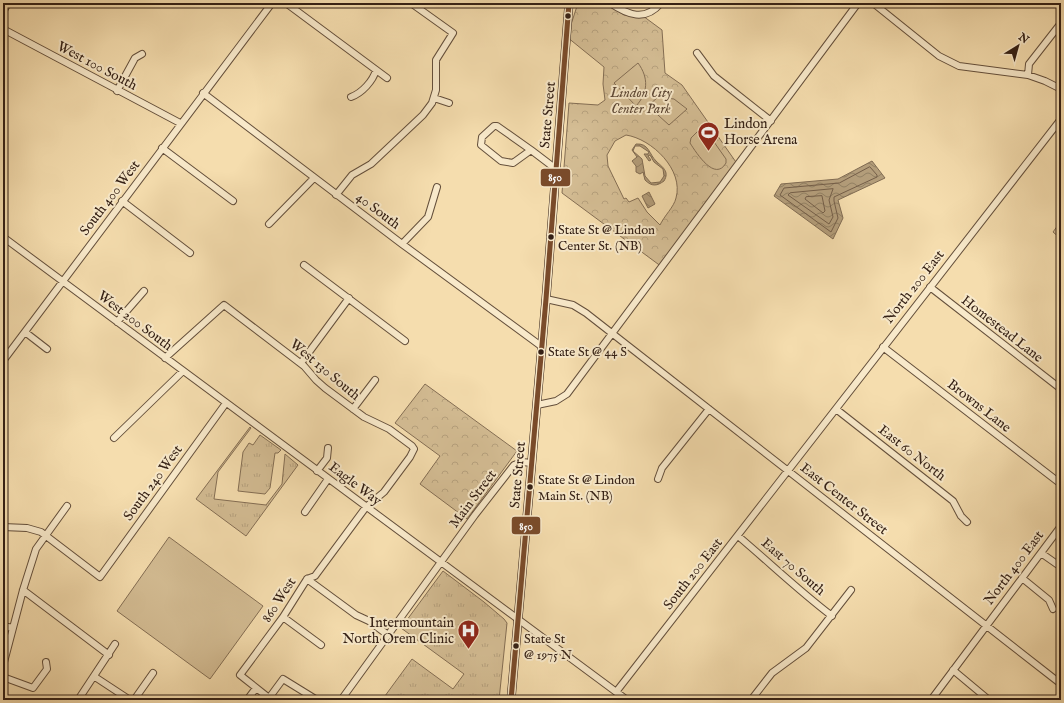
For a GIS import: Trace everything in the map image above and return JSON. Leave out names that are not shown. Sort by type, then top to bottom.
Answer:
[{"type":"main road","name":"State Street","points":[[511,700],[550,253],[569,3]]},
{"type":"street","points":[[3,12],[8,3]]},
{"type":"street","name":"South 400 West","points":[[3,361],[180,123],[272,3]]},
{"type":"street","points":[[286,3],[387,78]]},
{"type":"street","points":[[336,195],[352,175],[371,164],[423,115],[429,108],[434,98],[437,84],[436,60],[453,33],[411,3]]},
{"type":"street","points":[[610,3],[624,12],[644,14],[653,11],[661,3]]},
{"type":"street","points":[[536,405],[556,401],[567,394],[858,3]]},
{"type":"street","points":[[873,3],[939,56],[959,66],[1028,75],[1061,89]]},
{"type":"street","points":[[1028,75],[1029,64],[1061,22]]},
{"type":"street","name":"West 100 South","points":[[3,29],[117,91],[180,123]]},
{"type":"street","points":[[117,91],[135,58],[142,54]]},
{"type":"street","points":[[697,54],[714,76],[771,120]]},
{"type":"street","points":[[352,97],[358,95],[364,89],[374,76],[376,70]]},
{"type":"street","name":"40 South","points":[[203,93],[336,195],[541,346]]},
{"type":"street","points":[[434,98],[449,103]]},
{"type":"street","name":"North 200 East","points":[[787,470],[1061,119]]},
{"type":"street","points":[[531,150],[513,163],[505,163],[486,150],[481,141],[482,137],[494,126],[497,126],[531,150],[556,169]]},
{"type":"street","points":[[162,148],[233,201]]},
{"type":"street","points":[[269,224],[314,178]]},
{"type":"street","points":[[402,244],[428,217],[437,187]]},
{"type":"street","points":[[122,202],[190,253]]},
{"type":"street","name":"West 200 South","points":[[3,237],[254,424]]},
{"type":"street","points":[[304,265],[406,341]]},
{"type":"street","name":"Homestead Lane","points":[[930,287],[1061,389]]},
{"type":"street","points":[[117,322],[144,291]]},
{"type":"street","points":[[301,363],[349,298]]},
{"type":"street","name":"East Center Street","points":[[546,299],[573,305],[612,333],[1061,684]]},
{"type":"street","name":"West 130 South","points":[[165,358],[224,305],[301,363],[316,380],[353,409],[389,429],[414,449]]},
{"type":"street","points":[[25,332],[47,349]]},
{"type":"street","name":"Browns Lane","points":[[883,347],[1061,484]]},
{"type":"street","points":[[114,438],[183,371]]},
{"type":"street","points":[[353,409],[375,380]]},
{"type":"street","name":"South 240 West","points":[[46,536],[100,577],[226,403]]},
{"type":"street","points":[[658,479],[662,468],[709,409]]},
{"type":"street","name":"East 60 North","points":[[836,409],[953,501],[961,516],[967,522]]},
{"type":"street","name":"Eagle Way","points":[[254,424],[626,700]]},
{"type":"street","points":[[317,471],[327,458],[328,448]]},
{"type":"street","name":"860 West","points":[[256,688],[240,676],[283,617],[307,579],[315,576],[366,507],[384,492],[410,457],[414,449]]},
{"type":"street","name":"Main Street","points":[[341,700],[442,563],[476,514],[514,465],[522,462],[532,463]]},
{"type":"street","name":"South 200 East","points":[[616,692],[738,536],[787,470]]},
{"type":"street","points":[[305,512],[328,479]]},
{"type":"street","points":[[3,666],[23,590],[36,549],[67,506]]},
{"type":"street","name":"North 400 East","points":[[931,700],[1061,526]]},
{"type":"street","points":[[3,528],[31,529],[46,536]]},
{"type":"street","name":"East 70 South","points":[[738,536],[778,570],[796,588],[832,616]]},
{"type":"street","points":[[1041,553],[1061,568]]},
{"type":"street","points":[[1022,578],[1049,600],[1053,609]]},
{"type":"street","points":[[307,579],[356,615],[369,621],[388,635]]},
{"type":"street","points":[[23,590],[109,654]]},
{"type":"street","points":[[751,700],[772,673],[806,648],[832,616],[850,590]]},
{"type":"street","points":[[283,617],[321,645]]},
{"type":"street","points":[[3,626],[13,628]]},
{"type":"street","points":[[78,700],[95,677],[115,644]]},
{"type":"street","points":[[3,677],[33,688],[47,669],[46,662]]},
{"type":"street","points":[[953,670],[988,700]]},
{"type":"street","points":[[134,700],[153,673]]},
{"type":"street","points":[[95,677],[130,700]]},
{"type":"street","points":[[247,700],[256,688],[269,698],[283,679],[317,700]]},
{"type":"green space","name":"Lindon City Center Park","points":[[578,3],[606,3],[624,15],[643,16],[662,30],[665,73],[682,85],[738,165],[662,267],[562,193],[569,103],[598,105],[605,100],[603,84],[604,67],[567,37]],"holes":[[[626,135],[636,138],[655,149],[671,167],[675,177],[677,187],[676,198],[660,225],[647,212],[638,198],[629,202],[626,198],[624,199],[608,166],[607,155],[615,141]]]},
{"type":"green space","points":[[638,63],[644,74],[646,85],[643,96],[636,106],[614,83]]},
{"type":"green space","points":[[658,97],[674,99],[687,109],[669,125],[648,106]]},
{"type":"green space","name":"Lindon Horse Arena","points":[[699,130],[707,132],[726,159],[726,163],[722,168],[712,168],[706,164],[690,143],[691,138]]},
{"type":"green space","points":[[1061,221],[1061,239],[1053,232]]},
{"type":"green space","points":[[425,384],[517,451],[467,519],[420,484],[440,456],[395,423]]},
{"type":"green space","points":[[250,427],[251,428],[218,472],[214,499],[266,505],[282,484],[285,454],[298,465],[246,536],[196,499]]},
{"type":"green space","points":[[260,435],[281,450],[278,453],[275,453],[270,488],[265,494],[238,491],[243,452],[249,443],[253,445]]},
{"type":"green space","points":[[169,537],[263,606],[210,679],[117,611]]},
{"type":"green space","name":"Intermountain North Orem Clinic","points":[[443,571],[484,602],[507,623],[499,700],[382,700],[412,659],[453,689],[464,674],[401,628]]},
{"type":"water","points":[[636,144],[644,145],[666,172],[666,178],[664,181],[657,185],[652,185],[645,180],[643,172],[640,174],[636,172],[636,166],[632,161],[637,157],[632,150]],"holes":[[[635,146],[640,146],[649,152],[648,154],[644,154],[649,161],[651,160],[648,156],[650,155],[654,162],[663,169],[664,176],[660,182],[651,183],[645,176],[642,159],[633,151]]]},
{"type":"water","points":[[872,161],[885,178],[838,200],[843,218],[833,239],[774,196],[781,184],[838,179]]},
{"type":"water","points":[[649,192],[655,204],[648,208],[642,196]]},
{"type":"transit line","name":"850","points":[[511,700],[546,299],[569,3]]},
{"type":"place","name":"Lindon Horse Arena","points":[[709,152]]},
{"type":"place","name":"State St @ Lindon Center St. (NB)","points":[[551,237]]},
{"type":"place","name":"State St @ 44 S","points":[[541,352]]},
{"type":"place","name":"State St @ Lindon Main St. (NB)","points":[[530,487]]},
{"type":"place","name":"State St @ 1975 N","points":[[516,646]]},
{"type":"place","name":"Intermountain North Orem Clinic","points":[[469,650]]}]
